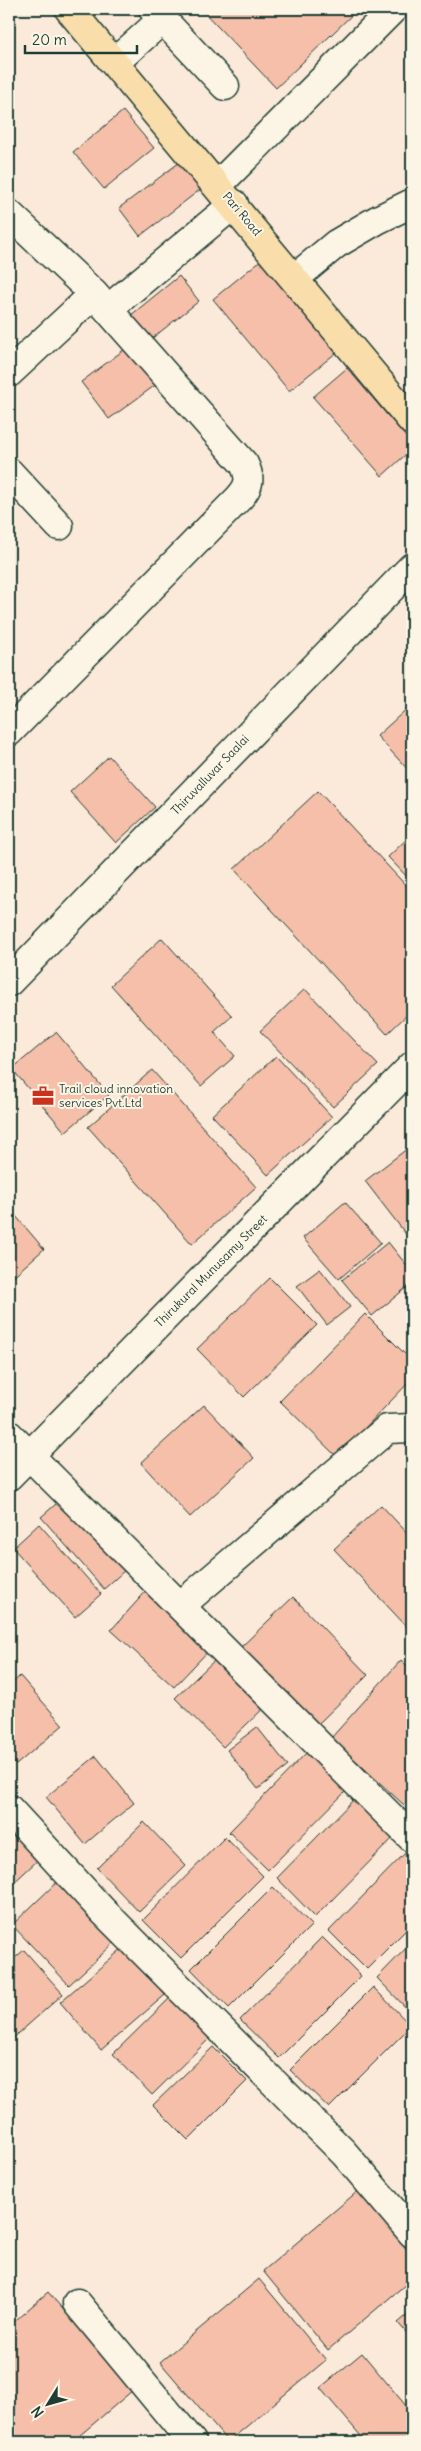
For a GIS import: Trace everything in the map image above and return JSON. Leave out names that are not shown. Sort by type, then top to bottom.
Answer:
[{"type":"main road","name":"Pari Road","points":[[69,9],[226,194],[412,421]]},
{"type":"street","points":[[9,373],[101,301],[226,194],[393,9]]},
{"type":"street","points":[[115,62],[158,14],[225,86]]},
{"type":"street","points":[[295,278],[336,244],[377,220],[412,203]]},
{"type":"street","points":[[9,214],[101,301],[244,464],[249,476],[249,484],[239,498],[9,732]]},
{"type":"street","points":[[9,472],[59,526]]},
{"type":"street","name":"Thiruvalluvar Saalai","points":[[9,982],[412,567]]},
{"type":"street","name":"Thirukural Munusamy Street","points":[[9,1476],[412,1066]]},
{"type":"street","points":[[180,1606],[387,1429],[412,1428]]},
{"type":"street","points":[[9,1435],[412,1838]]},
{"type":"street","points":[[9,1810],[102,1910],[344,2153],[412,2232]]},
{"type":"street","points":[[77,2303],[192,2442]]},
{"type":"building","points":[[201,9],[358,9],[276,88]]},
{"type":"building","points":[[123,111],[154,148],[104,189],[73,152]]},
{"type":"building","points":[[180,162],[201,189],[140,236],[119,208]]},
{"type":"building","points":[[261,260],[337,352],[289,391],[213,299]]},
{"type":"building","points":[[179,276],[199,301],[145,344],[125,320]]},
{"type":"building","points":[[133,343],[161,381],[109,419],[81,382]]},
{"type":"building","points":[[347,368],[412,444],[412,449],[382,476],[313,397]]},
{"type":"building","points":[[412,704],[412,774],[377,736]]},
{"type":"building","points":[[109,756],[155,807],[116,843],[70,792]]},
{"type":"building","points":[[318,791],[412,892],[412,1010],[387,1034],[234,869]]},
{"type":"building","points":[[412,834],[412,882],[388,857]]},
{"type":"building","points":[[162,938],[232,1016],[214,1032],[235,1056],[201,1086],[111,985]]},
{"type":"building","points":[[305,989],[378,1065],[333,1107],[260,1031]]},
{"type":"building","points":[[56,1032],[109,1095],[65,1132],[12,1069]]},
{"type":"building","points":[[276,1056],[332,1117],[268,1175],[212,1115]]},
{"type":"building","points":[[152,1070],[256,1187],[192,1244],[88,1127]]},
{"type":"building","points":[[412,1145],[412,1242],[365,1181]]},
{"type":"building","points":[[345,1202],[381,1243],[339,1279],[303,1238]]},
{"type":"building","points":[[9,1208],[44,1249],[9,1280]]},
{"type":"building","points":[[388,1242],[412,1272],[412,1283],[372,1316],[342,1280]]},
{"type":"building","points":[[320,1269],[350,1307],[327,1325],[297,1286]]},
{"type":"building","points":[[270,1278],[317,1325],[244,1397],[197,1349]]},
{"type":"building","points":[[365,1314],[412,1361],[412,1379],[337,1457],[280,1401]]},
{"type":"building","points":[[204,1405],[254,1458],[190,1517],[141,1463]]},
{"type":"building","points":[[63,1498],[125,1570],[104,1589],[41,1517]]},
{"type":"building","points":[[381,1505],[412,1538],[412,1624],[408,1628],[334,1549]]},
{"type":"building","points":[[39,1524],[101,1594],[75,1617],[13,1548]]},
{"type":"building","points":[[149,1588],[212,1647],[174,1687],[111,1630]]},
{"type":"building","points":[[293,1597],[368,1675],[317,1725],[241,1647]]},
{"type":"building","points":[[221,1654],[269,1703],[223,1747],[175,1698]]},
{"type":"building","points":[[401,1660],[412,1671],[412,1796],[404,1805],[331,1738]]},
{"type":"building","points":[[20,1676],[63,1725],[16,1765],[9,1757],[9,1686]]},
{"type":"building","points":[[257,1727],[288,1766],[258,1789],[227,1750]]},
{"type":"building","points":[[311,1748],[350,1787],[268,1870],[229,1832]]},
{"type":"building","points":[[96,1756],[134,1803],[85,1844],[46,1797]]},
{"type":"building","points":[[358,1795],[397,1834],[315,1917],[277,1878]]},
{"type":"building","points":[[144,1822],[186,1866],[139,1912],[97,1868]]},
{"type":"building","points":[[9,1826],[39,1859],[9,1887]]},
{"type":"building","points":[[225,1837],[263,1876],[181,1958],[143,1920]]},
{"type":"building","points":[[411,1847],[412,1924],[367,1969],[329,1931]]},
{"type":"building","points":[[58,1881],[115,1942],[69,1985],[12,1925]]},
{"type":"building","points":[[273,1887],[312,1925],[229,2008],[191,1969]]},
{"type":"building","points":[[322,1937],[361,1976],[279,2058],[240,2020]]},
{"type":"building","points":[[412,1942],[412,2014],[377,1978]]},
{"type":"building","points":[[124,1947],[165,1995],[101,2050],[60,2002]]},
{"type":"building","points":[[24,1950],[63,1994],[10,2041],[9,1963]]},
{"type":"building","points":[[373,1987],[411,2026],[329,2108],[290,2070]]},
{"type":"building","points":[[174,1994],[214,2034],[152,2095],[113,2054]]},
{"type":"building","points":[[213,2047],[247,2081],[188,2140],[153,2105]]},
{"type":"building","points":[[358,2191],[412,2256],[412,2279],[328,2350],[263,2271]]},
{"type":"building","points":[[259,2279],[326,2360],[228,2442],[160,2362]]},
{"type":"building","points":[[48,2292],[133,2390],[72,2442],[9,2442],[9,2326]]},
{"type":"building","points":[[412,2311],[412,2339],[398,2323]]},
{"type":"building","points":[[362,2353],[412,2413],[412,2442],[366,2442],[320,2388]]},
{"type":"place","name":"Trail cloud innovation services Pvt.Ltd","points":[[43,1096]]}]
